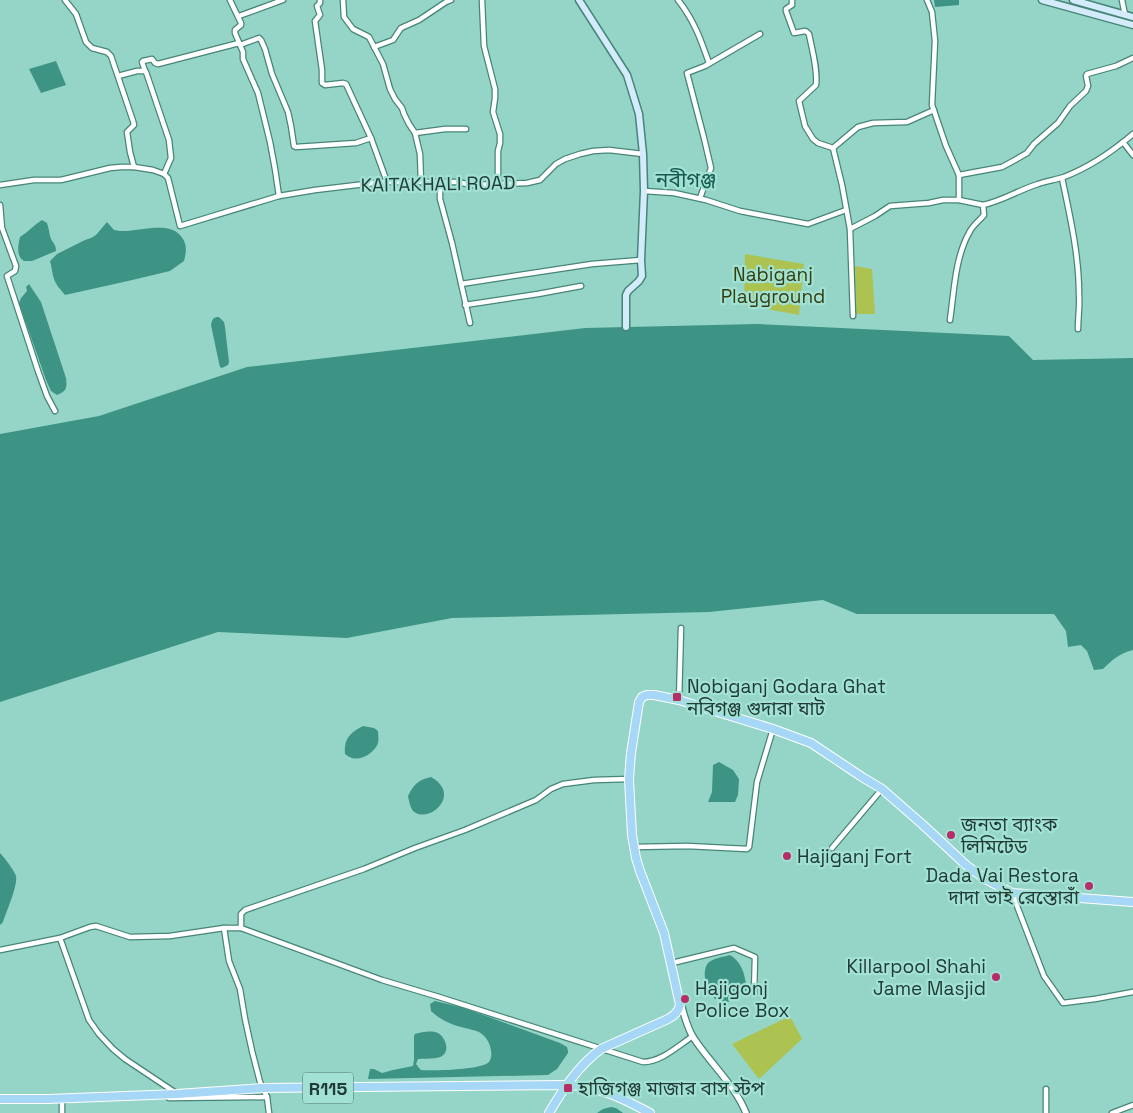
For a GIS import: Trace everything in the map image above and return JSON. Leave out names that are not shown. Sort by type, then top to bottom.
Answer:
[{"type":"main road","points":[[579,0],[627,75],[639,114],[644,191],[642,276],[626,295],[626,326]]},
{"type":"main road","points":[[1042,0],[1133,25]]},
{"type":"main road","points":[[1073,0],[1133,17]]},
{"type":"main road","points":[[548,1113],[574,1074],[594,1055],[602,1049],[668,1019],[678,1011],[680,1002],[664,933],[640,870],[634,847],[629,779],[631,752],[639,702],[647,694],[679,700],[773,729],[811,743],[882,789],[966,865],[985,879],[1012,893],[1133,902]]},
{"type":"main road","name":"R115","points":[[0,1100],[177,1094],[263,1088],[567,1085],[610,1093],[650,1113]]},
{"type":"street","points":[[64,0],[76,14],[86,42],[92,48],[109,53],[134,121],[134,124],[127,132],[134,167]]},
{"type":"street","points":[[230,0],[239,16],[241,25],[235,30],[235,33],[240,44],[243,59],[258,93],[274,160],[279,196]]},
{"type":"street","points":[[239,16],[283,0]]},
{"type":"street","points":[[320,0],[317,6],[320,15],[315,21],[322,83],[324,85],[346,84],[371,138],[387,182]]},
{"type":"street","points":[[343,0],[344,17],[353,29],[368,36],[383,64],[390,89],[414,133],[420,154],[421,182]]},
{"type":"street","points":[[374,47],[392,40],[401,28],[419,20],[451,0]]},
{"type":"street","points":[[482,0],[484,46],[495,89],[496,98],[493,112],[500,134],[497,168],[498,184]]},
{"type":"street","points":[[678,0],[697,29],[709,63]]},
{"type":"street","points":[[792,0],[792,5],[786,11],[794,33],[807,32],[814,56],[816,85],[800,101],[805,126],[815,141],[832,148]]},
{"type":"street","points":[[927,0],[932,12],[935,41],[932,105],[959,176],[959,200]]},
{"type":"street","points":[[1122,0],[1126,15]]},
{"type":"street","points":[[700,198],[710,168],[687,73],[709,63],[760,34]]},
{"type":"street","points":[[0,185],[34,180],[61,180],[110,168],[134,167],[164,174],[171,158],[169,140],[142,62],[152,59],[158,64],[259,38],[263,43],[272,74],[288,112],[292,126],[294,146],[356,143],[371,138]]},
{"type":"street","points":[[959,176],[1002,167],[1026,153],[1058,123],[1070,106],[1086,91],[1088,86],[1087,74],[1116,66],[1133,58]]},
{"type":"street","points":[[118,76],[145,71]]},
{"type":"street","points":[[832,148],[858,127],[873,123],[907,122],[934,110]]},
{"type":"street","points":[[414,133],[466,128]]},
{"type":"street","points":[[850,230],[890,206],[943,200],[959,200],[983,205],[996,202],[1038,184],[1062,178],[1086,168],[1106,156],[1133,134]]},
{"type":"street","points":[[1123,142],[1133,155]]},
{"type":"street","points":[[832,148],[842,185],[850,230],[853,316]]},
{"type":"street","name":"KAITAKHALI ROAD","points":[[164,174],[168,178],[180,226],[279,196],[315,190],[376,182],[527,183],[540,180],[556,164],[565,159],[593,151],[609,150],[642,154]]},
{"type":"street","points":[[1062,178],[1077,264],[1080,294],[1078,329]]},
{"type":"street","points":[[443,183],[440,191],[440,200],[470,323]]},
{"type":"street","points":[[644,191],[674,193],[700,198],[740,211],[808,224],[846,210]]},
{"type":"street","points":[[0,205],[2,228],[16,266],[15,271],[8,276],[38,371],[55,411]]},
{"type":"street","points":[[950,320],[959,262],[965,241],[970,231],[984,215],[983,205]]},
{"type":"street","points":[[461,284],[592,264],[641,260]]},
{"type":"street","points":[[465,305],[581,286]]},
{"type":"street","points":[[679,700],[681,628]]},
{"type":"street","points":[[634,847],[687,846],[747,849],[749,847],[757,782],[773,729]]},
{"type":"street","points":[[241,928],[241,914],[245,910],[364,869],[465,830],[536,800],[551,789],[564,784],[594,780],[629,779]]},
{"type":"street","points":[[832,848],[882,789]]},
{"type":"street","points":[[1012,893],[1044,976],[1063,1003],[1133,992]]},
{"type":"street","points":[[0,950],[60,938],[96,926],[130,937],[170,936],[224,928],[241,928],[382,980],[643,1062],[654,1060],[692,1036]]},
{"type":"street","points":[[224,928],[229,961],[240,988],[252,1051],[260,1082],[267,1098],[269,1113]]},
{"type":"street","points":[[60,938],[89,1020],[99,1034],[125,1059],[177,1094]]},
{"type":"street","points":[[672,963],[734,948],[755,957],[754,993]]},
{"type":"street","points":[[680,1002],[692,1036],[738,1098],[746,1113]]},
{"type":"street","points":[[1046,1089],[1046,1113]]},
{"type":"street","points":[[62,1113],[62,1102],[64,1100],[267,1098]]},
{"type":"street","points":[[1112,1113],[1133,1105]]},
{"type":"green space","name":"Nabiganj Playground","points":[[745,254],[804,264],[799,315],[744,305]]},
{"type":"green space","points":[[855,266],[872,269],[875,314],[856,314]]},
{"type":"green space","points":[[790,1016],[802,1039],[759,1079],[732,1044]]},
{"type":"shaded area","points":[[934,0],[959,0],[959,5],[935,7]]},
{"type":"shaded area","points":[[56,61],[66,85],[41,93],[29,69]]},
{"type":"shaded area","points":[[42,220],[47,223],[56,251],[32,261],[24,261],[19,254],[20,237]]},
{"type":"shaded area","points":[[107,222],[117,231],[162,228],[175,231],[180,235],[185,244],[184,261],[170,271],[65,295],[55,281],[50,261],[57,254],[96,235]]},
{"type":"shaded area","points":[[29,284],[41,302],[66,378],[66,389],[57,395],[51,391],[46,380],[19,303]]},
{"type":"shaded area","points":[[217,317],[224,322],[229,362],[228,365],[222,368],[220,367],[211,325],[213,319]]},
{"type":"shaded area","points":[[757,324],[1009,336],[1033,360],[1133,358],[1133,650],[1116,657],[1103,669],[1094,670],[1087,651],[1081,645],[1068,647],[1066,631],[1054,614],[857,614],[823,600],[709,612],[452,618],[347,638],[218,632],[0,702],[0,434],[99,416],[247,367],[585,328]]},
{"type":"shaded area","points":[[363,726],[374,728],[378,731],[378,743],[368,755],[356,759],[351,758],[345,754],[347,740],[351,734]]},
{"type":"shaded area","points":[[719,762],[733,770],[739,779],[738,795],[735,802],[708,802],[712,792],[713,765]]},
{"type":"shaded area","points":[[431,777],[440,784],[444,792],[443,799],[440,806],[434,811],[427,814],[419,814],[413,811],[408,796],[417,783]]},
{"type":"shaded area","points":[[0,853],[13,870],[16,880],[14,892],[3,922],[0,925]]},
{"type":"shaded area","points":[[730,955],[741,966],[747,990],[734,1000],[723,1002],[715,999],[712,995],[706,984],[705,973],[710,961]]},
{"type":"shaded area","points":[[435,1001],[460,1007],[560,1043],[567,1047],[568,1053],[557,1069],[548,1075],[368,1079],[370,1069],[382,1073],[413,1066],[414,1036],[424,1032],[438,1033],[446,1044],[446,1051],[439,1057],[418,1059],[416,1064],[421,1070],[477,1067],[489,1062],[491,1052],[486,1038],[477,1031],[455,1025],[438,1017],[431,1011],[430,1004]]},
{"type":"shaded area","points":[[611,1107],[623,1113],[597,1113],[603,1109]]},
{"type":"place","name":"Nobiganj Godara Ghat নবিগঞ্জ গুদারা ঘাট","points":[[677,697]]},
{"type":"place","name":"জনতা ব্যাংক লিমিটেড","points":[[951,835]]},
{"type":"place","name":"Hajiganj Fort","points":[[787,856]]},
{"type":"place","name":"Dada Vai Restora দাদা ভাই রেস্তোরাঁ","points":[[1089,886]]},
{"type":"place","name":"Killarpool Shahi Jame Masjid","points":[[996,977]]},
{"type":"place","name":"Hajigonj Police Box","points":[[685,999]]},
{"type":"place","name":"হাজিগঞ্জ মাজার বাস স্টপ","points":[[568,1088]]},
{"type":"district","name":"নবীগঞ্জ","points":[[686,179]]}]
